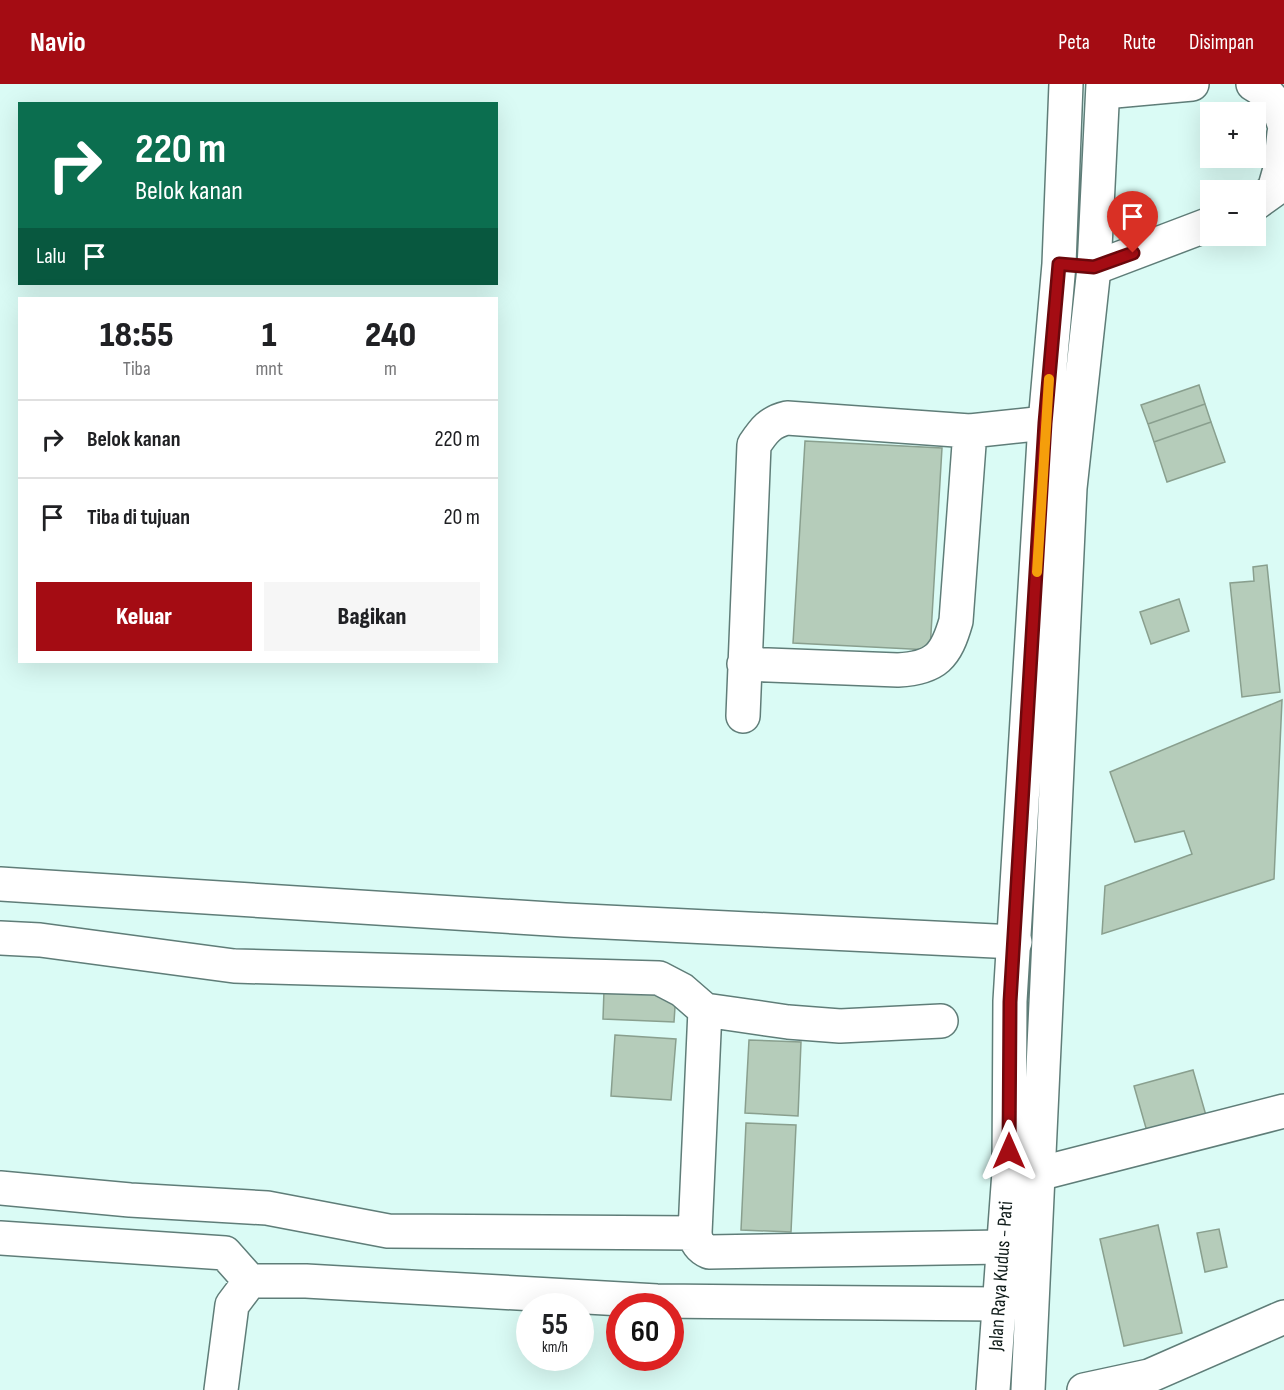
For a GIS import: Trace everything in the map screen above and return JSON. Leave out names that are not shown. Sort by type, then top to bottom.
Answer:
[{"type":"street","name":"Jalan Raya Kudus - Pati","points":[[993,1390],[1009,1172],[1010,1002],[1045,423],[1059,264],[1066,84]]},
{"type":"street","points":[[1028,1390],[1070,488],[1094,267],[1104,88],[1192,84]]},
{"type":"street","points":[[1253,84],[1267,92],[1279,108],[1284,124]]},
{"type":"street","points":[[1266,196],[1274,190],[1280,169],[1284,133]]},
{"type":"street","points":[[1059,264],[1094,267],[1200,228]]},
{"type":"street","points":[[743,716],[754,445],[766,428],[774,421],[787,418],[970,431],[1045,423]]},
{"type":"street","points":[[744,664],[898,670],[920,669],[938,659],[949,644],[956,621],[970,431]]},
{"type":"street","points":[[0,884],[565,920],[1015,942]]},
{"type":"street","points":[[0,938],[40,940],[234,966],[659,978],[682,990],[705,1010],[788,1022],[840,1026],[941,1021]]},
{"type":"street","points":[[705,1010],[695,1233],[698,1245],[709,1252],[1002,1247]]},
{"type":"street","points":[[1038,1174],[1284,1111]]},
{"type":"street","points":[[0,1188],[130,1200],[267,1208],[388,1231],[695,1233]]},
{"type":"street","points":[[0,1238],[225,1253],[250,1281],[306,1281],[657,1301],[998,1304]]},
{"type":"street","points":[[221,1390],[232,1305],[250,1281]]},
{"type":"street","points":[[1084,1390],[1149,1376],[1284,1317]]},
{"type":"building","points":[[1199,385],[1205,404],[1148,424],[1141,405]]},
{"type":"building","points":[[1205,404],[1211,422],[1154,442],[1148,424]]},
{"type":"building","points":[[1211,422],[1225,462],[1167,482],[1154,442]]},
{"type":"building","points":[[805,441],[942,448],[930,650],[793,643]]},
{"type":"building","points":[[1267,565],[1280,692],[1242,697],[1230,583],[1254,581],[1253,567]]},
{"type":"building","points":[[1179,599],[1189,631],[1151,644],[1140,612]]},
{"type":"building","points":[[1282,700],[1274,879],[1102,934],[1105,886],[1192,854],[1184,831],[1135,842],[1110,772]]},
{"type":"building","points":[[604,990],[676,992],[674,1022],[603,1019]]},
{"type":"building","points":[[615,1035],[676,1039],[671,1100],[611,1096]]},
{"type":"building","points":[[749,1040],[801,1042],[798,1116],[745,1113]]},
{"type":"building","points":[[1193,1070],[1207,1119],[1148,1135],[1134,1086]]},
{"type":"building","points":[[746,1123],[796,1125],[791,1232],[741,1230]]},
{"type":"building","points":[[1158,1225],[1182,1333],[1124,1346],[1100,1239]]},
{"type":"building","points":[[1219,1229],[1227,1267],[1205,1272],[1197,1233]]},
{"type":"slow traffic","points":[[1037,572],[1049,379]]},
{"type":"route","points":[[1009,1151],[1010,1002],[1045,423],[1059,264],[1094,267],[1133,253]]}]
